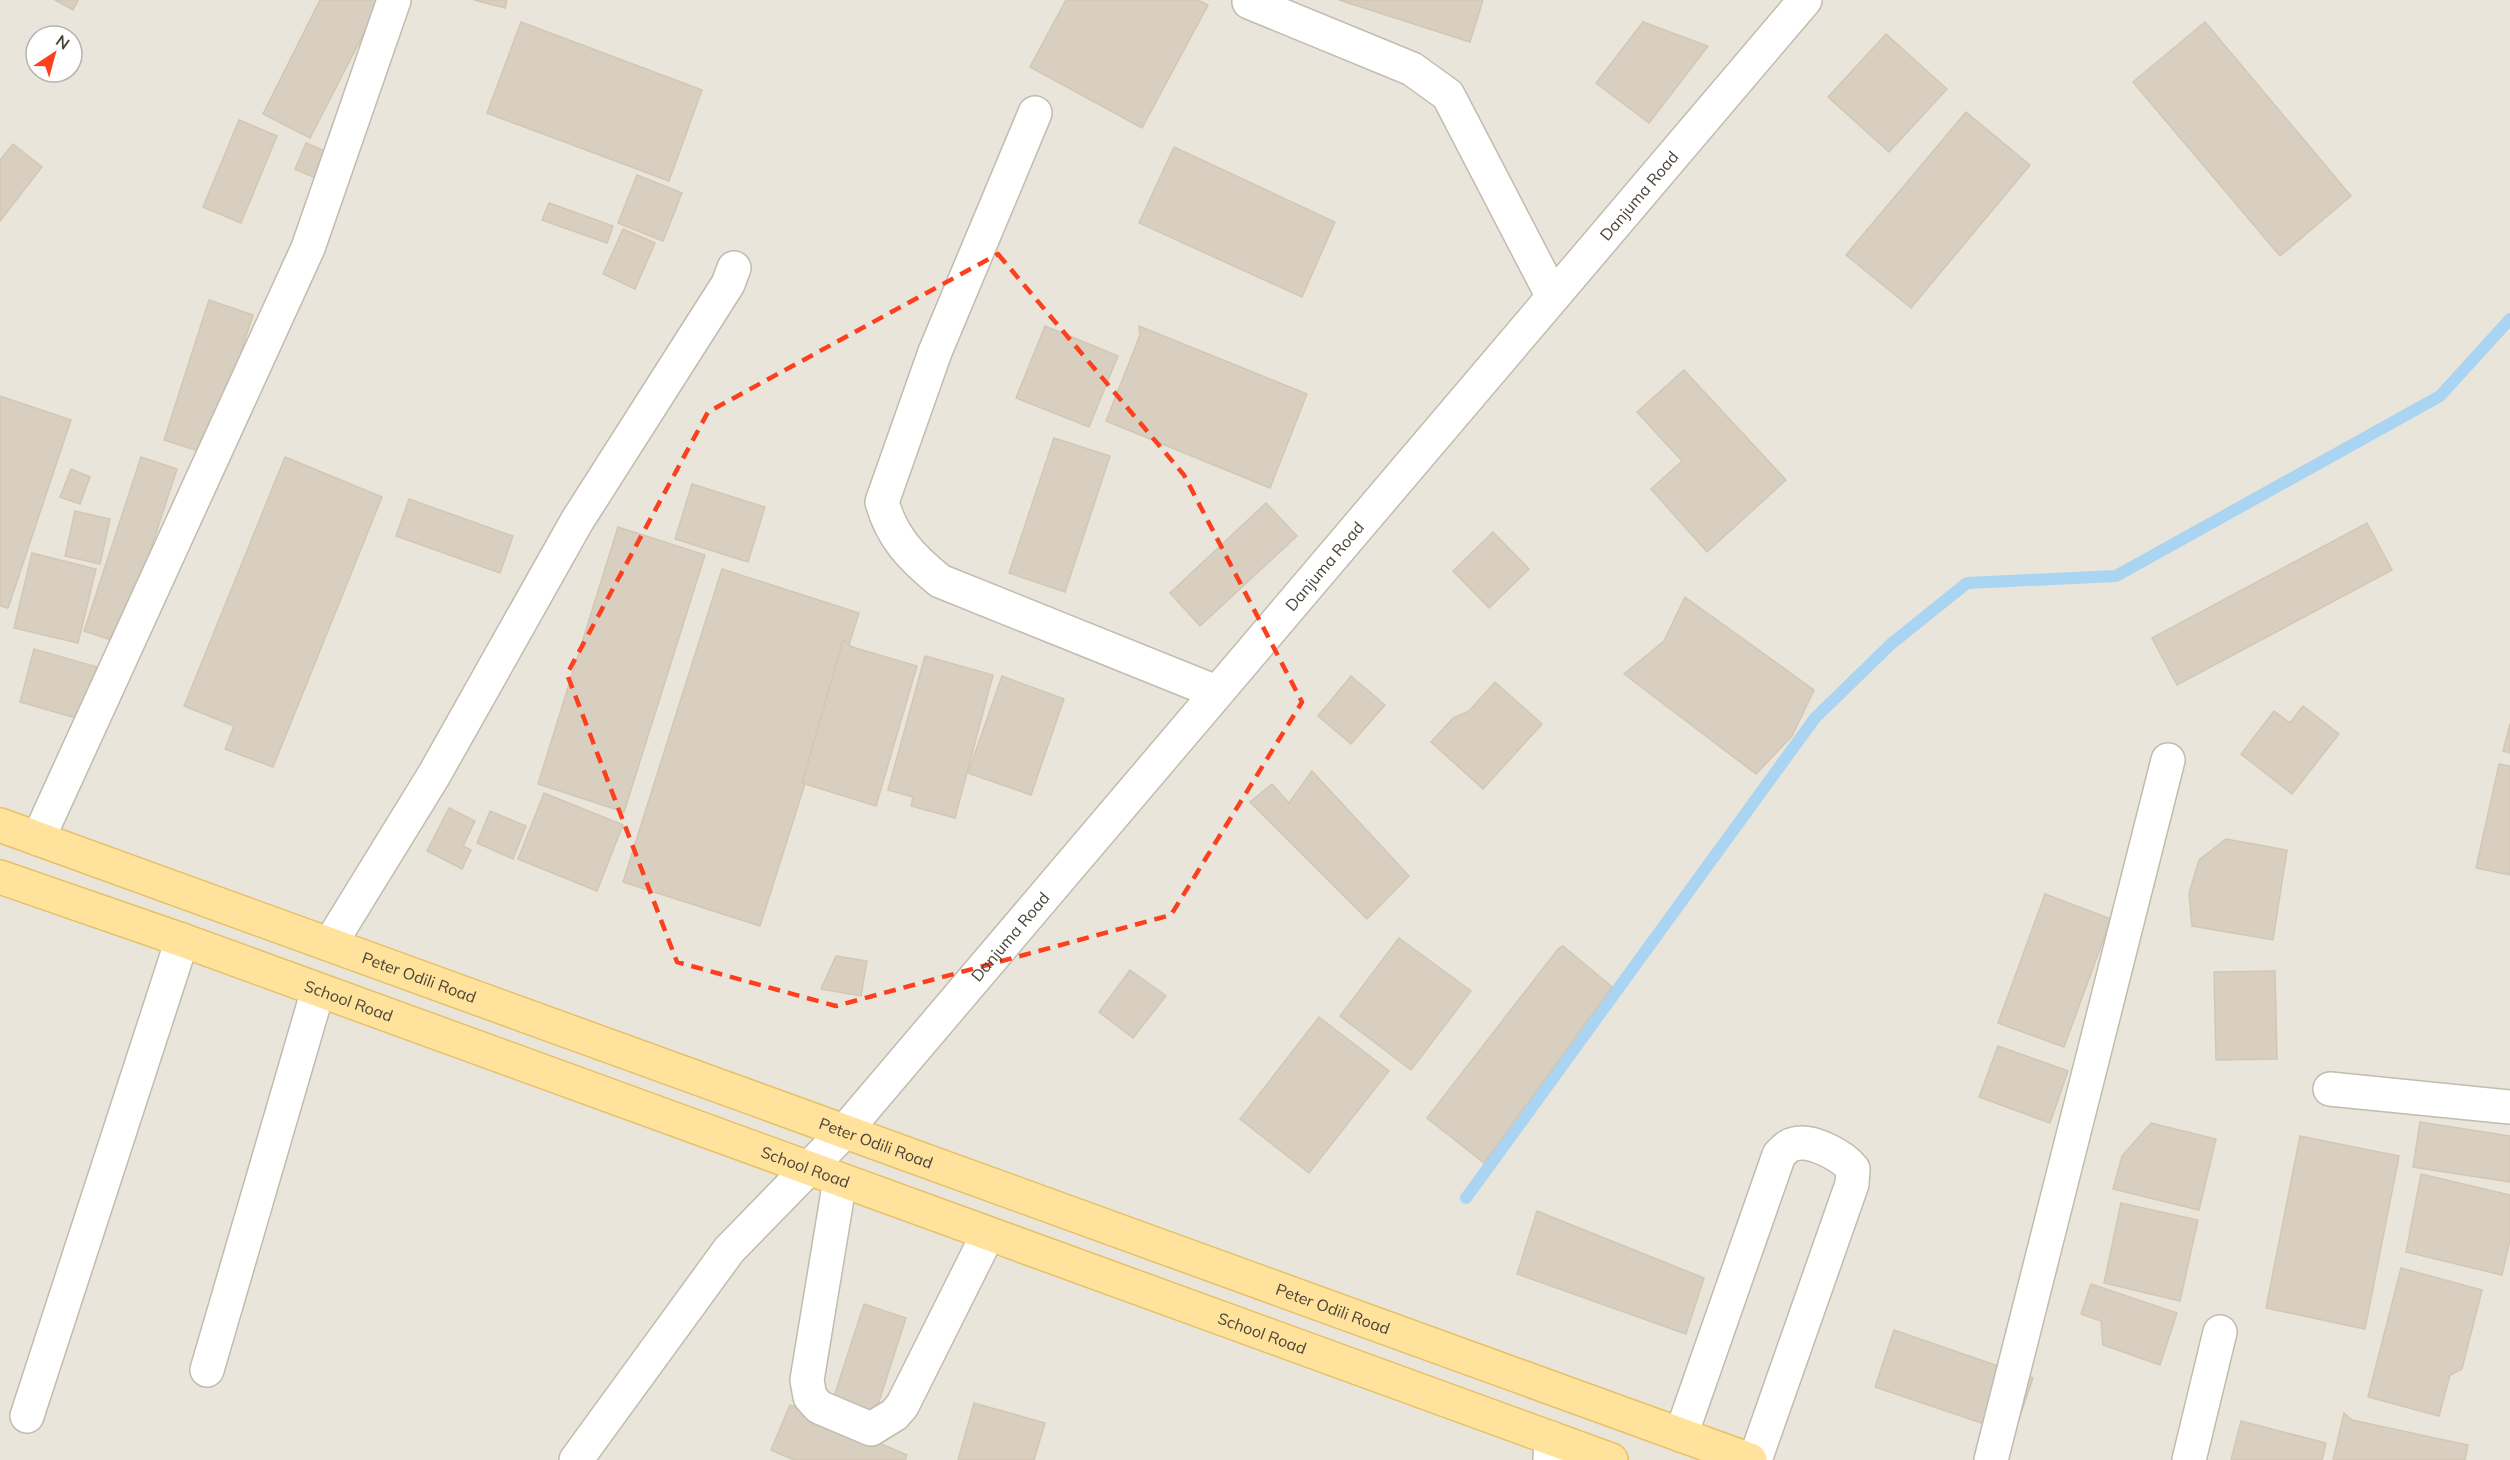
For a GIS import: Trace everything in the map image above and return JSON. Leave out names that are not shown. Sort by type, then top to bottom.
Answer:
[{"type":"main road","name":"Peter Odili Road","points":[[0,825],[1750,1460]]},
{"type":"main road","name":"School Road","points":[[0,877],[182,940],[826,1174],[1551,1449],[1611,1460]]},
{"type":"street","points":[[38,839],[308,248],[394,0]]},
{"type":"street","name":"Danjuma Road","points":[[576,1460],[729,1250],[826,1174],[845,1131],[1215,692],[1805,0]]},
{"type":"street","points":[[1249,2],[1412,69],[1448,95],[1553,297]]},
{"type":"street","points":[[1035,113],[931,362],[882,502],[887,522],[898,542],[916,562],[940,581],[1215,692]]},
{"type":"street","points":[[330,944],[439,765],[577,521],[728,284],[734,268]]},
{"type":"street","points":[[1991,1460],[2168,760]]},
{"type":"street","points":[[27,1416],[182,940]]},
{"type":"street","points":[[207,1370],[318,990]]},
{"type":"street","points":[[2330,1089],[2510,1107]]},
{"type":"street","points":[[1681,1435],[1779,1155],[1791,1144],[1804,1142],[1845,1159],[1853,1169],[1852,1184],[1755,1460]]},
{"type":"street","points":[[826,1174],[807,1380],[810,1396],[819,1407],[871,1429],[894,1415],[902,1406],[988,1234]]},
{"type":"street","points":[[2188,1460],[2220,1332]]},
{"type":"highlighted area","points":[[998,254],[1184,475],[1302,702],[1171,915],[836,1006],[677,962],[567,674],[708,412]]},
{"type":"shaded area","points":[[0,0],[2510,0],[2510,1460],[0,1460]]},
{"type":"building","points":[[55,0],[78,0],[73,10]]},
{"type":"building","points":[[320,0],[381,0],[310,138],[263,114]]},
{"type":"building","points":[[474,0],[507,0],[505,8]]},
{"type":"building","points":[[1066,0],[1198,0],[1208,5],[1142,128],[1030,67]]},
{"type":"building","points":[[1339,0],[1483,0],[1470,42]]},
{"type":"building","points":[[521,22],[702,90],[669,181],[487,113]]},
{"type":"building","points":[[1643,22],[1708,46],[1649,123],[1596,83]]},
{"type":"building","points":[[2205,22],[2351,196],[2280,256],[2133,82]]},
{"type":"building","points":[[1886,34],[1947,89],[1889,152],[1828,97]]},
{"type":"building","points":[[1966,112],[2030,165],[1911,308],[1846,255]]},
{"type":"building","points":[[239,120],[277,136],[241,223],[203,207]]},
{"type":"building","points":[[306,143],[329,153],[318,179],[295,169]]},
{"type":"building","points":[[13,144],[42,167],[0,221],[0,160]]},
{"type":"building","points":[[1174,147],[1335,222],[1302,297],[1139,223]]},
{"type":"building","points":[[637,175],[682,193],[663,241],[618,223]]},
{"type":"building","points":[[549,203],[613,226],[607,243],[542,220]]},
{"type":"building","points":[[623,229],[655,243],[635,289],[603,274]]},
{"type":"building","points":[[209,300],[253,315],[208,454],[164,440]]},
{"type":"building","points":[[1045,326],[1118,356],[1089,427],[1016,398]]},
{"type":"building","points":[[1139,326],[1307,394],[1270,488],[1106,421],[1140,335]]},
{"type":"building","points":[[1684,370],[1786,480],[1707,552],[1651,489],[1682,461],[1637,412]]},
{"type":"building","points":[[0,396],[71,420],[8,608],[0,606]]},
{"type":"building","points":[[1054,438],[1110,456],[1065,592],[1009,573]]},
{"type":"building","points":[[141,457],[177,469],[120,643],[84,631]]},
{"type":"building","points":[[285,457],[382,497],[273,767],[225,749],[234,726],[184,706]]},
{"type":"building","points":[[71,469],[90,477],[80,504],[60,497]]},
{"type":"building","points":[[692,484],[765,507],[748,562],[675,539]]},
{"type":"building","points":[[409,499],[513,536],[500,573],[396,536]]},
{"type":"building","points":[[1266,503],[1297,536],[1200,626],[1170,593]]},
{"type":"building","points":[[75,511],[110,519],[100,564],[65,556]]},
{"type":"building","points":[[2367,523],[2392,570],[2177,685],[2152,638]]},
{"type":"building","points":[[618,527],[705,555],[624,812],[538,784]]},
{"type":"building","points":[[1493,532],[1529,569],[1489,608],[1453,571]]},
{"type":"building","points":[[32,553],[96,569],[78,643],[14,628]]},
{"type":"building","points":[[722,569],[859,613],[760,926],[623,882]]},
{"type":"building","points":[[1685,597],[1814,690],[1792,736],[1756,774],[1624,674],[1664,641]]},
{"type":"building","points":[[843,640],[852,647],[917,666],[876,806],[802,783]]},
{"type":"building","points":[[34,649],[97,667],[83,720],[20,702]]},
{"type":"building","points":[[925,656],[993,675],[955,818],[911,806],[913,797],[888,790]]},
{"type":"building","points":[[1002,676],[1064,699],[1031,795],[968,773]]},
{"type":"building","points":[[1351,676],[1385,705],[1351,744],[1318,716]]},
{"type":"building","points":[[1495,682],[1542,724],[1483,789],[1431,742],[1453,718],[1469,711]]},
{"type":"building","points":[[2303,706],[2339,734],[2292,794],[2241,754],[2274,711],[2290,723]]},
{"type":"building","points":[[2510,724],[2510,753],[2503,751]]},
{"type":"building","points":[[2499,764],[2510,766],[2510,875],[2476,868]]},
{"type":"building","points":[[1312,771],[1409,876],[1367,919],[1250,802],[1272,784],[1289,803]]},
{"type":"building","points":[[544,793],[623,825],[597,891],[518,859]]},
{"type":"building","points":[[449,808],[475,821],[463,846],[471,850],[462,869],[427,851]]},
{"type":"building","points":[[490,811],[526,826],[513,859],[477,843]]},
{"type":"building","points":[[2226,839],[2287,850],[2273,940],[2192,926],[2189,893],[2199,860]]},
{"type":"building","points":[[2045,894],[2111,919],[2064,1047],[1998,1023]]},
{"type":"building","points":[[1399,938],[1471,991],[1411,1070],[1340,1016]]},
{"type":"building","points":[[1563,946],[1612,987],[1484,1163],[1427,1118],[1558,949]]},
{"type":"building","points":[[836,956],[867,961],[861,996],[821,989]]},
{"type":"building","points":[[1130,970],[1166,996],[1133,1038],[1099,1012]]},
{"type":"building","points":[[2275,971],[2277,1059],[2216,1060],[2214,972]]},
{"type":"building","points":[[1319,1017],[1389,1071],[1309,1173],[1240,1119]]},
{"type":"building","points":[[1998,1046],[2068,1071],[2050,1123],[1979,1097]]},
{"type":"building","points":[[2420,1122],[2510,1136],[2510,1182],[2413,1167]]},
{"type":"building","points":[[2151,1123],[2216,1139],[2199,1210],[2113,1189],[2122,1156]]},
{"type":"building","points":[[2300,1136],[2399,1156],[2365,1329],[2266,1308]]},
{"type":"building","points":[[2421,1174],[2510,1195],[2510,1240],[2502,1275],[2406,1252]]},
{"type":"building","points":[[2121,1203],[2198,1220],[2180,1301],[2104,1283]]},
{"type":"building","points":[[1537,1211],[1704,1278],[1686,1334],[1517,1274]]},
{"type":"building","points":[[2401,1268],[2482,1290],[2462,1369],[2450,1375],[2439,1416],[2368,1397]]},
{"type":"building","points":[[2091,1284],[2177,1313],[2160,1365],[2103,1345],[2101,1321],[2081,1314]]},
{"type":"building","points":[[864,1304],[906,1318],[872,1423],[830,1409]]},
{"type":"building","points":[[1894,1330],[2033,1378],[2014,1434],[1875,1387]]},
{"type":"building","points":[[974,1403],[1045,1423],[1034,1460],[958,1460]]},
{"type":"building","points":[[790,1405],[907,1455],[905,1460],[794,1460],[771,1450]]},
{"type":"building","points":[[2344,1413],[2352,1420],[2468,1445],[2465,1460],[2333,1460]]},
{"type":"building","points":[[2241,1421],[2326,1443],[2322,1460],[2231,1460]]},
{"type":"waterway","points":[[1466,1198],[1815,718],[1891,644],[1967,583],[2116,576],[2440,396],[2510,319]]}]
